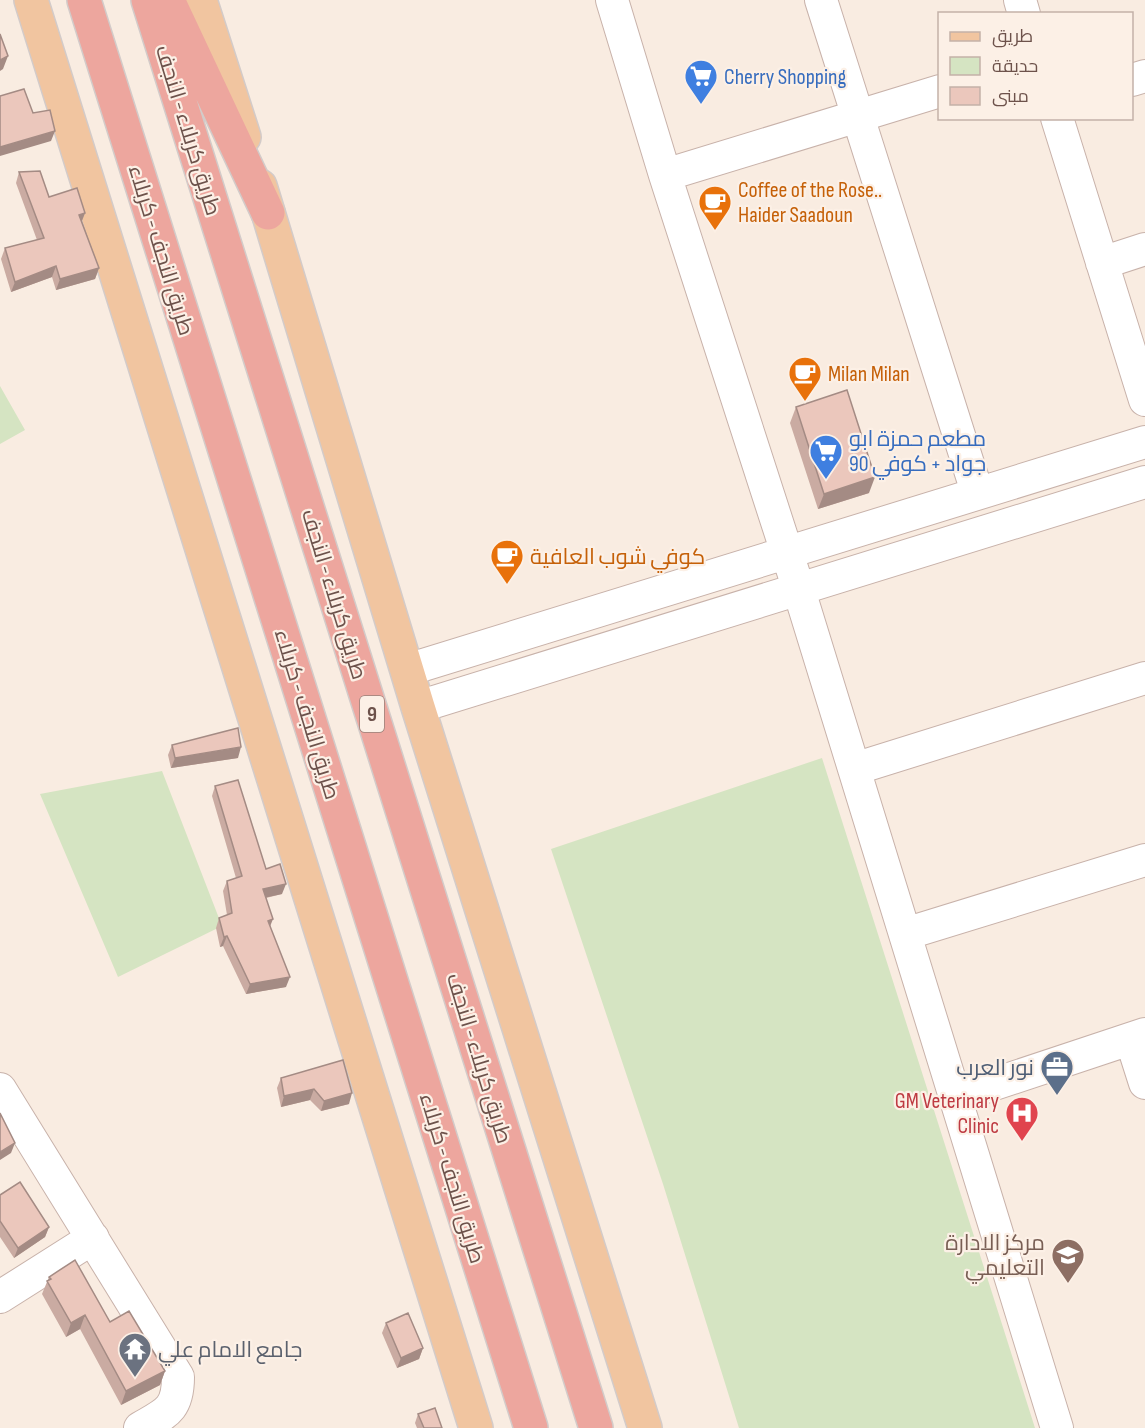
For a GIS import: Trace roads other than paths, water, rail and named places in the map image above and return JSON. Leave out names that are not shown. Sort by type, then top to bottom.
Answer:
[{"type":"highway","name":"طريق النجف - کربلاء","points":[[84,0],[531,1428]]},
{"type":"highway","name":"طريق کربلاء - النجف","points":[[148,0],[596,1428]]},
{"type":"highway","points":[[168,0],[268,213]]},
{"type":"main road","points":[[31,0],[476,1428]]},
{"type":"main road","points":[[200,0],[268,213],[418,707],[645,1428]]},
{"type":"street","points":[[612,0],[665,175],[788,553],[1057,1428]]},
{"type":"street","points":[[820,0],[977,492]]},
{"type":"street","points":[[665,175],[938,91]]},
{"type":"street","points":[[1058,120],[1145,400]]},
{"type":"street","points":[[1102,263],[1145,249]]},
{"type":"street","points":[[407,670],[788,553],[977,492],[1145,442]]},
{"type":"street","points":[[418,707],[798,587],[1145,482]]},
{"type":"street","points":[[840,536],[835,547],[835,557],[846,573]]},
{"type":"street","points":[[855,769],[1145,678]]},
{"type":"street","points":[[905,934],[1145,860]]},
{"type":"street","points":[[955,1097],[1138,1037],[1145,1083]]},
{"type":"street","points":[[0,1091],[178,1377],[178,1396],[168,1412],[140,1428]]},
{"type":"street","points":[[0,1297],[93,1238]]},
{"type":"place","name":"Cherry Shopping","points":[[701,105]]},
{"type":"place","name":"Coffee of the Rose.. Haider Saadoun","points":[[715,231]]},
{"type":"place","name":"Milan Milan","points":[[805,402]]},
{"type":"place","name":"مطعم حمزة ابو جواد + كوفي 90","points":[[826,480]]},
{"type":"place","name":"كوفي شوب العافية","points":[[507,585]]},
{"type":"place","name":"نور العرب","points":[[1057,1096]]},
{"type":"place","name":"GM Veterinary Clinic","points":[[1022,1142]]},
{"type":"place","name":"مركز الادارة التعليمي","points":[[1068,1284]]},
{"type":"place","name":"جامع الامام علي","points":[[135,1378]]}]
